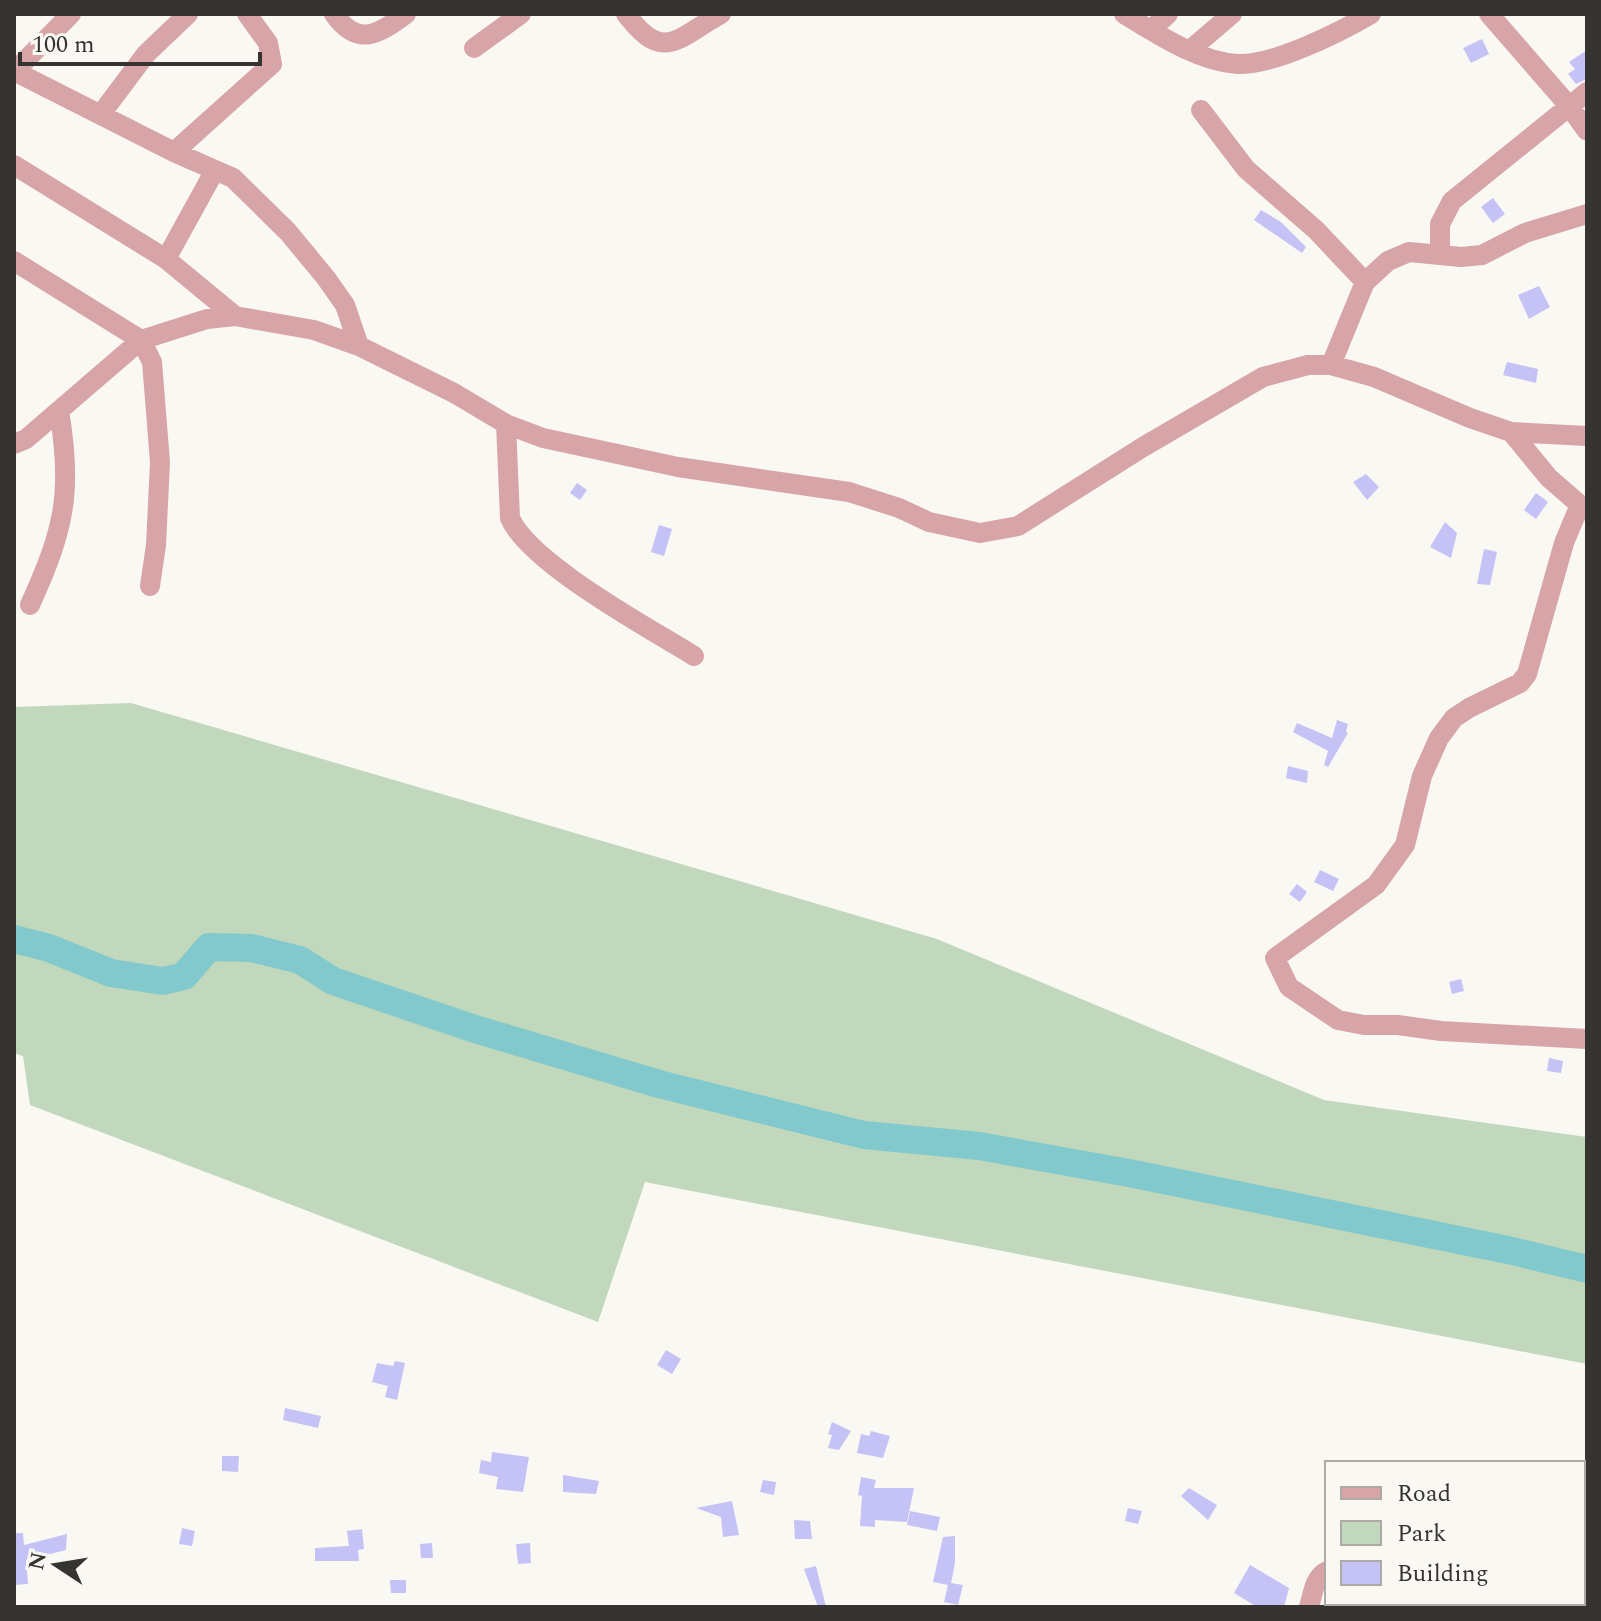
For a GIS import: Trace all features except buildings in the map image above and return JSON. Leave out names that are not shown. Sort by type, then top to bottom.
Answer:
[{"type":"street","points":[[71,14],[14,71],[174,152],[233,178],[288,232],[345,305],[359,346]]},
{"type":"street","points":[[101,114],[146,54],[188,14]]},
{"type":"street","points":[[174,152],[272,64],[268,43],[247,14]]},
{"type":"street","points":[[334,14],[353,33],[363,35],[385,29],[406,14]]},
{"type":"street","points":[[474,48],[521,14]]},
{"type":"street","points":[[626,14],[638,30],[658,43],[668,43],[687,35],[721,14]]},
{"type":"street","points":[[1124,14],[1190,50],[1236,64],[1278,57],[1371,14]]},
{"type":"street","points":[[1151,30],[1168,14]]},
{"type":"street","points":[[1190,50],[1232,14]]},
{"type":"street","points":[[1489,14],[1587,131]]},
{"type":"street","points":[[1440,255],[1440,224],[1452,201],[1587,92]]},
{"type":"street","points":[[1201,110],[1246,169],[1316,230],[1365,282]]},
{"type":"street","points":[[14,165],[166,259],[235,316]]},
{"type":"street","points":[[166,259],[215,170]]},
{"type":"street","points":[[1331,365],[1365,282],[1398,255],[1409,252],[1482,255],[1525,233],[1587,214]]},
{"type":"street","points":[[14,261],[141,340],[152,362],[160,462],[156,545],[150,586]]},
{"type":"street","points":[[14,444],[26,439],[141,340],[207,319],[235,316],[314,330],[359,346],[454,393],[506,424],[543,438],[678,467],[849,492],[899,508],[929,522],[980,533],[1018,526],[1143,447],[1263,377],[1308,365],[1331,365],[1374,377],[1511,432],[1587,436]]},
{"type":"street","points":[[30,605],[60,531],[66,451],[59,411]]},
{"type":"street","points":[[506,424],[510,510],[516,532],[530,547],[601,598],[694,656]]},
{"type":"street","points":[[1511,432],[1549,478],[1583,509],[1560,555],[1527,674],[1520,683],[1454,718],[1439,738],[1422,776],[1405,845],[1376,885],[1275,958],[1289,987],[1338,1020],[1453,1032],[1587,1039]]},
{"type":"street","points":[[1309,1607],[1315,1585],[1325,1572]]},
{"type":"green space","points":[[131,703],[937,939],[1324,1100],[1587,1137],[1587,1364],[645,1182],[598,1322],[30,1105],[23,1056],[14,1053],[14,707]]},
{"type":"waterway","points":[[14,939],[49,948],[111,973],[163,981],[184,976],[209,947],[252,948],[300,960],[333,981],[475,1029],[659,1084],[864,1135],[979,1146],[1129,1173],[1587,1269]]}]
